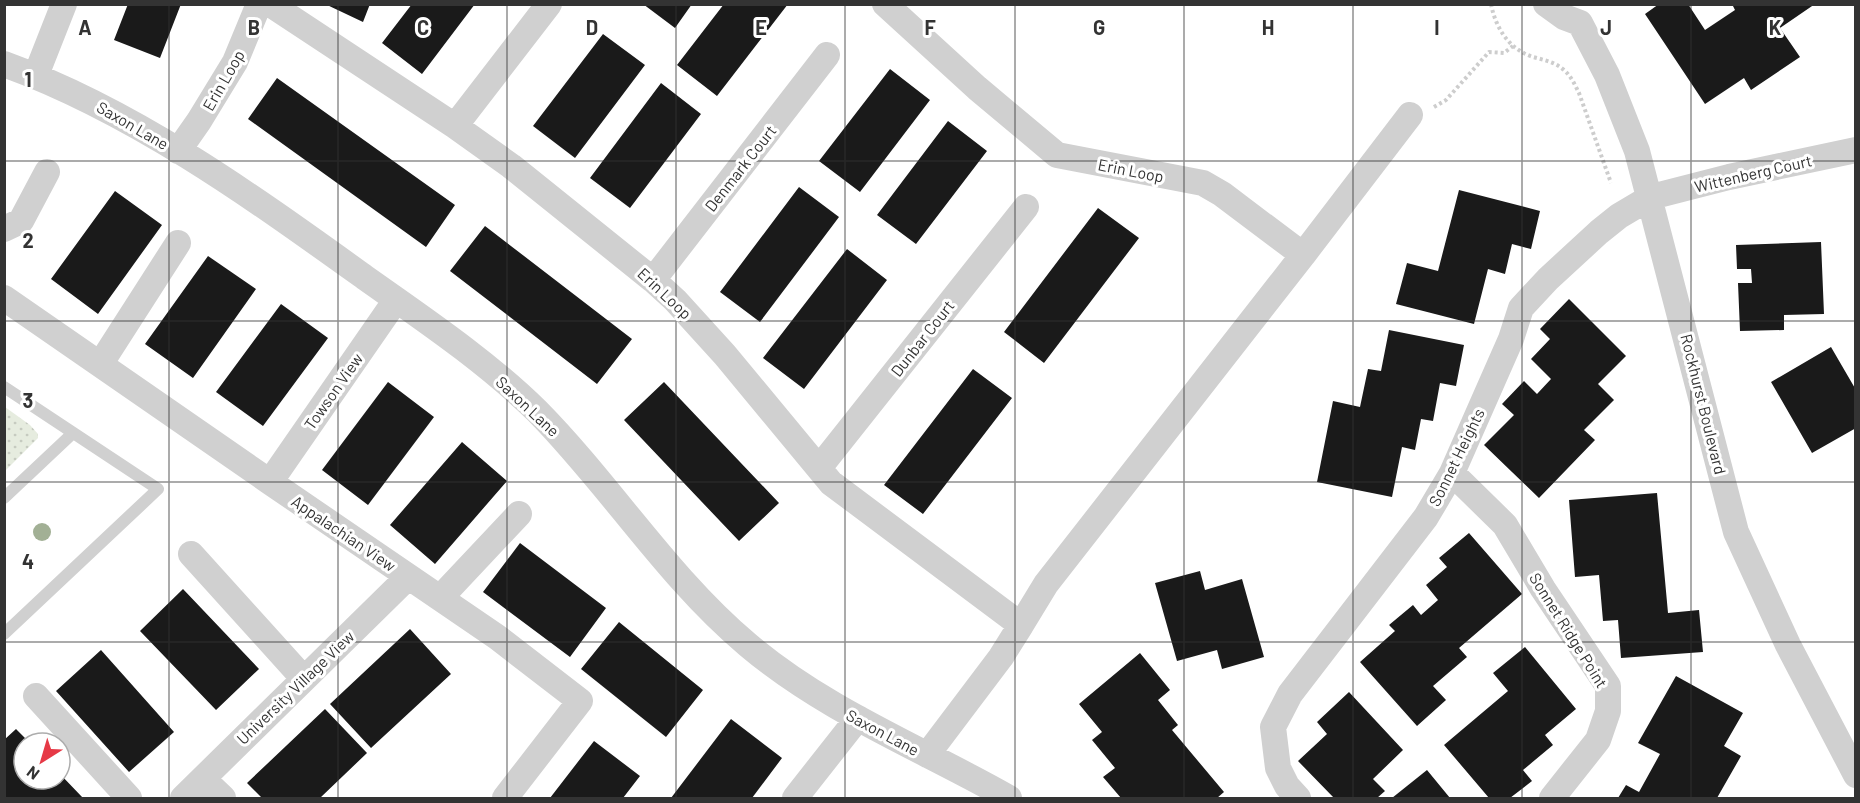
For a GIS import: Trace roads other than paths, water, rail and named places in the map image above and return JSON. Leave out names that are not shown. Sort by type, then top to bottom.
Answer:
[{"type":"street","points":[[36,75],[64,4]]},
{"type":"street","name":"Erin Loop","points":[[178,151],[235,62],[259,4]]},
{"type":"street","name":"Erin Loop","points":[[270,4],[455,126],[511,166],[653,280],[675,300],[725,355],[840,490],[1021,625]]},
{"type":"street","points":[[455,126],[549,4]]},
{"type":"street","name":"Erin Loop","points":[[885,4],[977,88],[1057,155],[1203,183],[1222,194],[1303,255]]},
{"type":"street","name":"Rockhurst Boulevard","points":[[1546,4],[1564,17],[1583,14],[1623,112],[1650,197],[1736,532],[1788,645],[1856,775]]},
{"type":"street","name":"Denmark Court","points":[[653,280],[826,55]]},
{"type":"street","name":"Saxon Lane","points":[[4,64],[36,75],[107,109],[178,151],[288,222],[396,300],[472,356],[534,409],[585,463],[682,580],[747,645],[804,687],[1009,798]]},
{"type":"street","points":[[927,755],[1001,657],[1046,584],[1410,115]]},
{"type":"street","name":"Wittenberg Court","points":[[1650,197],[1729,177],[1856,150]]},
{"type":"street","points":[[4,229],[21,221],[47,172]]},
{"type":"street","name":"Sonnet Heights","points":[[1298,798],[1287,786],[1278,768],[1273,727],[1290,694],[1425,517],[1452,473],[1521,309],[1548,279],[1599,232],[1619,216],[1650,197]]},
{"type":"street","name":"Dunbar Court","points":[[819,468],[1026,207]]},
{"type":"street","points":[[100,363],[178,243]]},
{"type":"street","name":"Appalachian View","points":[[4,298],[497,637],[580,701],[505,798]]},
{"type":"street","name":"Towson View","points":[[270,482],[396,300]]},
{"type":"street","name":"Sonnet Ridge Point","points":[[1452,473],[1505,525],[1543,589],[1608,686],[1608,711],[1598,740],[1552,798]]},
{"type":"street","points":[[440,598],[519,514]]},
{"type":"street","points":[[191,554],[304,679]]},
{"type":"street","name":"University Village View","points":[[183,798],[408,577]]},
{"type":"street","points":[[36,696],[129,798]]},
{"type":"street","points":[[795,798],[858,718]]},
{"type":"street","points":[[203,779],[223,798]]},
{"type":"lane","points":[[4,387],[158,489],[4,634]]},
{"type":"lane","points":[[4,498],[73,433]]}]
